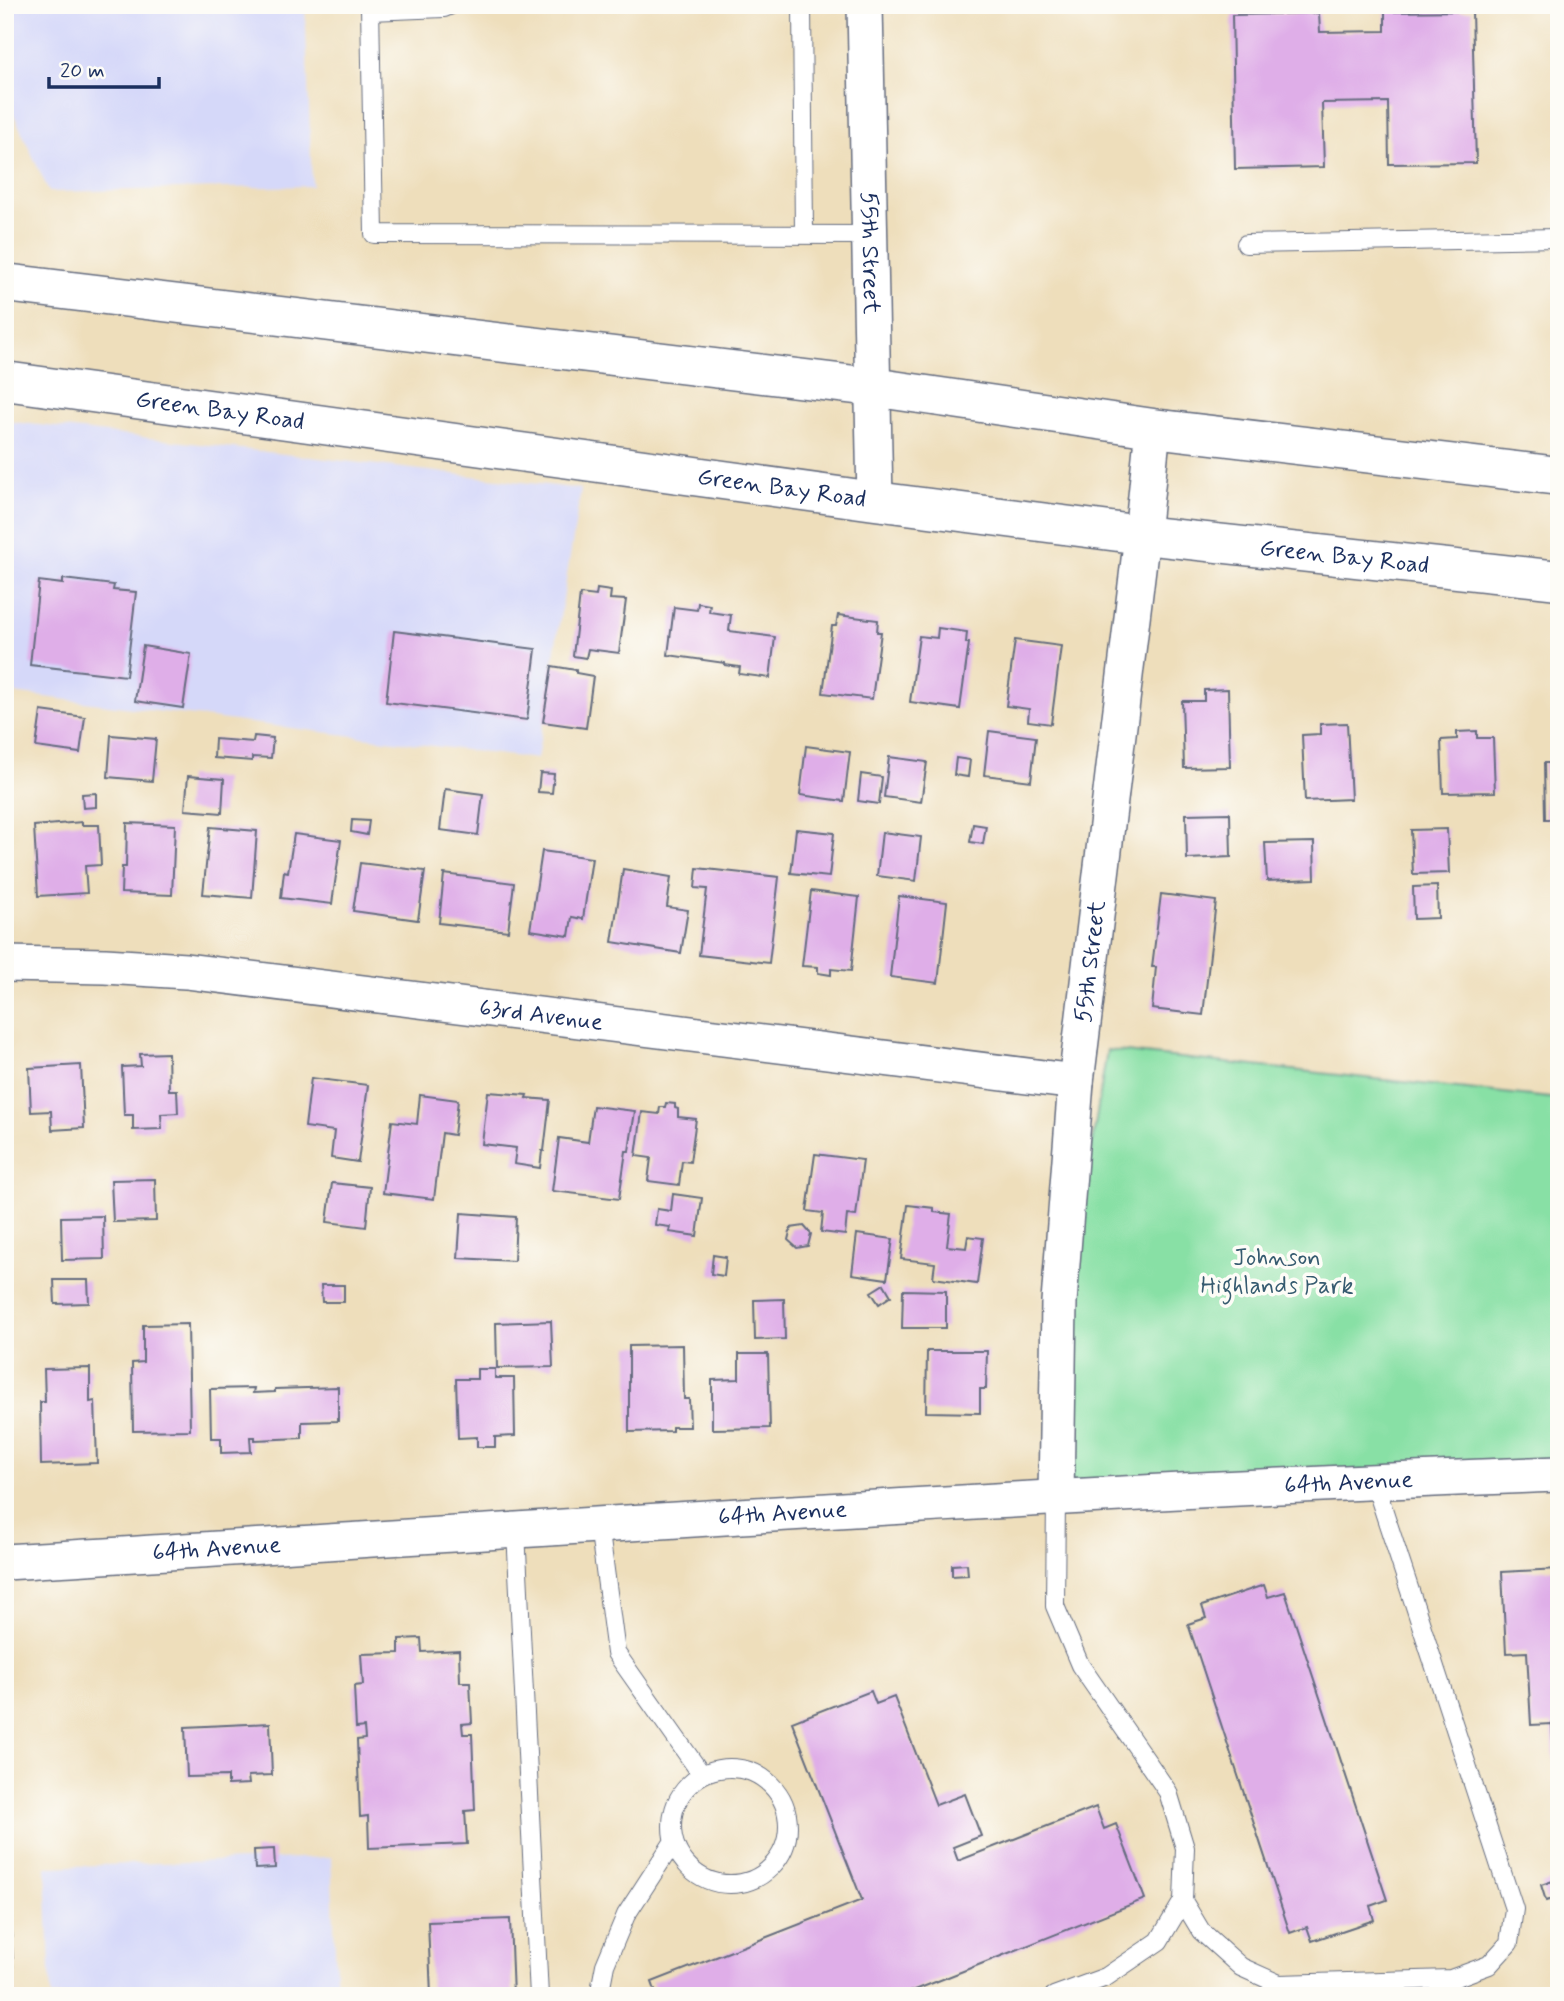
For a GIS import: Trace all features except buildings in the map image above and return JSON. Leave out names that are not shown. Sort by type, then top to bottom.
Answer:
[{"type":"main road","points":[[5,283],[872,387],[1153,428],[1559,476]]},
{"type":"main road","name":"Green Bay Road","points":[[5,381],[875,501],[1142,535],[1559,580]]},
{"type":"street","name":"55th Street","points":[[865,5],[875,501]]},
{"type":"street","name":"55th Street","points":[[1056,1497],[1059,1302],[1076,1082],[1153,428]]},
{"type":"street","name":"63rd Avenue","points":[[5,964],[186,971],[1076,1082]]},
{"type":"street","name":"64th Avenue","points":[[5,1562],[1056,1497],[1559,1474]]},
{"type":"lane","points":[[451,5],[444,8],[370,8],[374,234],[870,235]]},
{"type":"lane","points":[[802,5],[804,234]]},
{"type":"lane","points":[[1246,244],[1559,238]]},
{"type":"lane","points":[[1183,1901],[1201,1931],[1241,1967],[1279,1984],[1451,1979],[1489,1965],[1509,1943],[1514,1909],[1374,1481]]},
{"type":"lane","points":[[1054,1996],[1106,1977],[1159,1941],[1183,1901],[1185,1847],[1168,1792],[1080,1665],[1055,1606],[1056,1497]]},
{"type":"lane","points":[[599,1525],[616,1653],[702,1775]]},
{"type":"lane","points":[[516,1531],[539,1996]]},
{"type":"lane","points":[[719,1769],[738,1769],[757,1775],[772,1786],[783,1802],[787,1821],[786,1840],[779,1858],[766,1872],[749,1881],[730,1885],[712,1882],[694,1873],[681,1859],[674,1841],[672,1822],[677,1804],[687,1787],[702,1775],[719,1769]]},
{"type":"lane","points":[[599,1996],[606,1965],[626,1915],[674,1841]]},
{"type":"shaded area","points":[[5,5],[305,5],[312,186],[49,192],[5,95]]},
{"type":"shaded area","points":[[5,421],[581,489],[537,759],[5,692]]},
{"type":"shaded area","points":[[331,1857],[337,1996],[51,1996],[46,1867]]},
{"type":"green space","name":"Johnson Highlands Park","points":[[1107,1050],[1559,1099],[1559,1463],[1070,1482],[1068,1295]]}]
